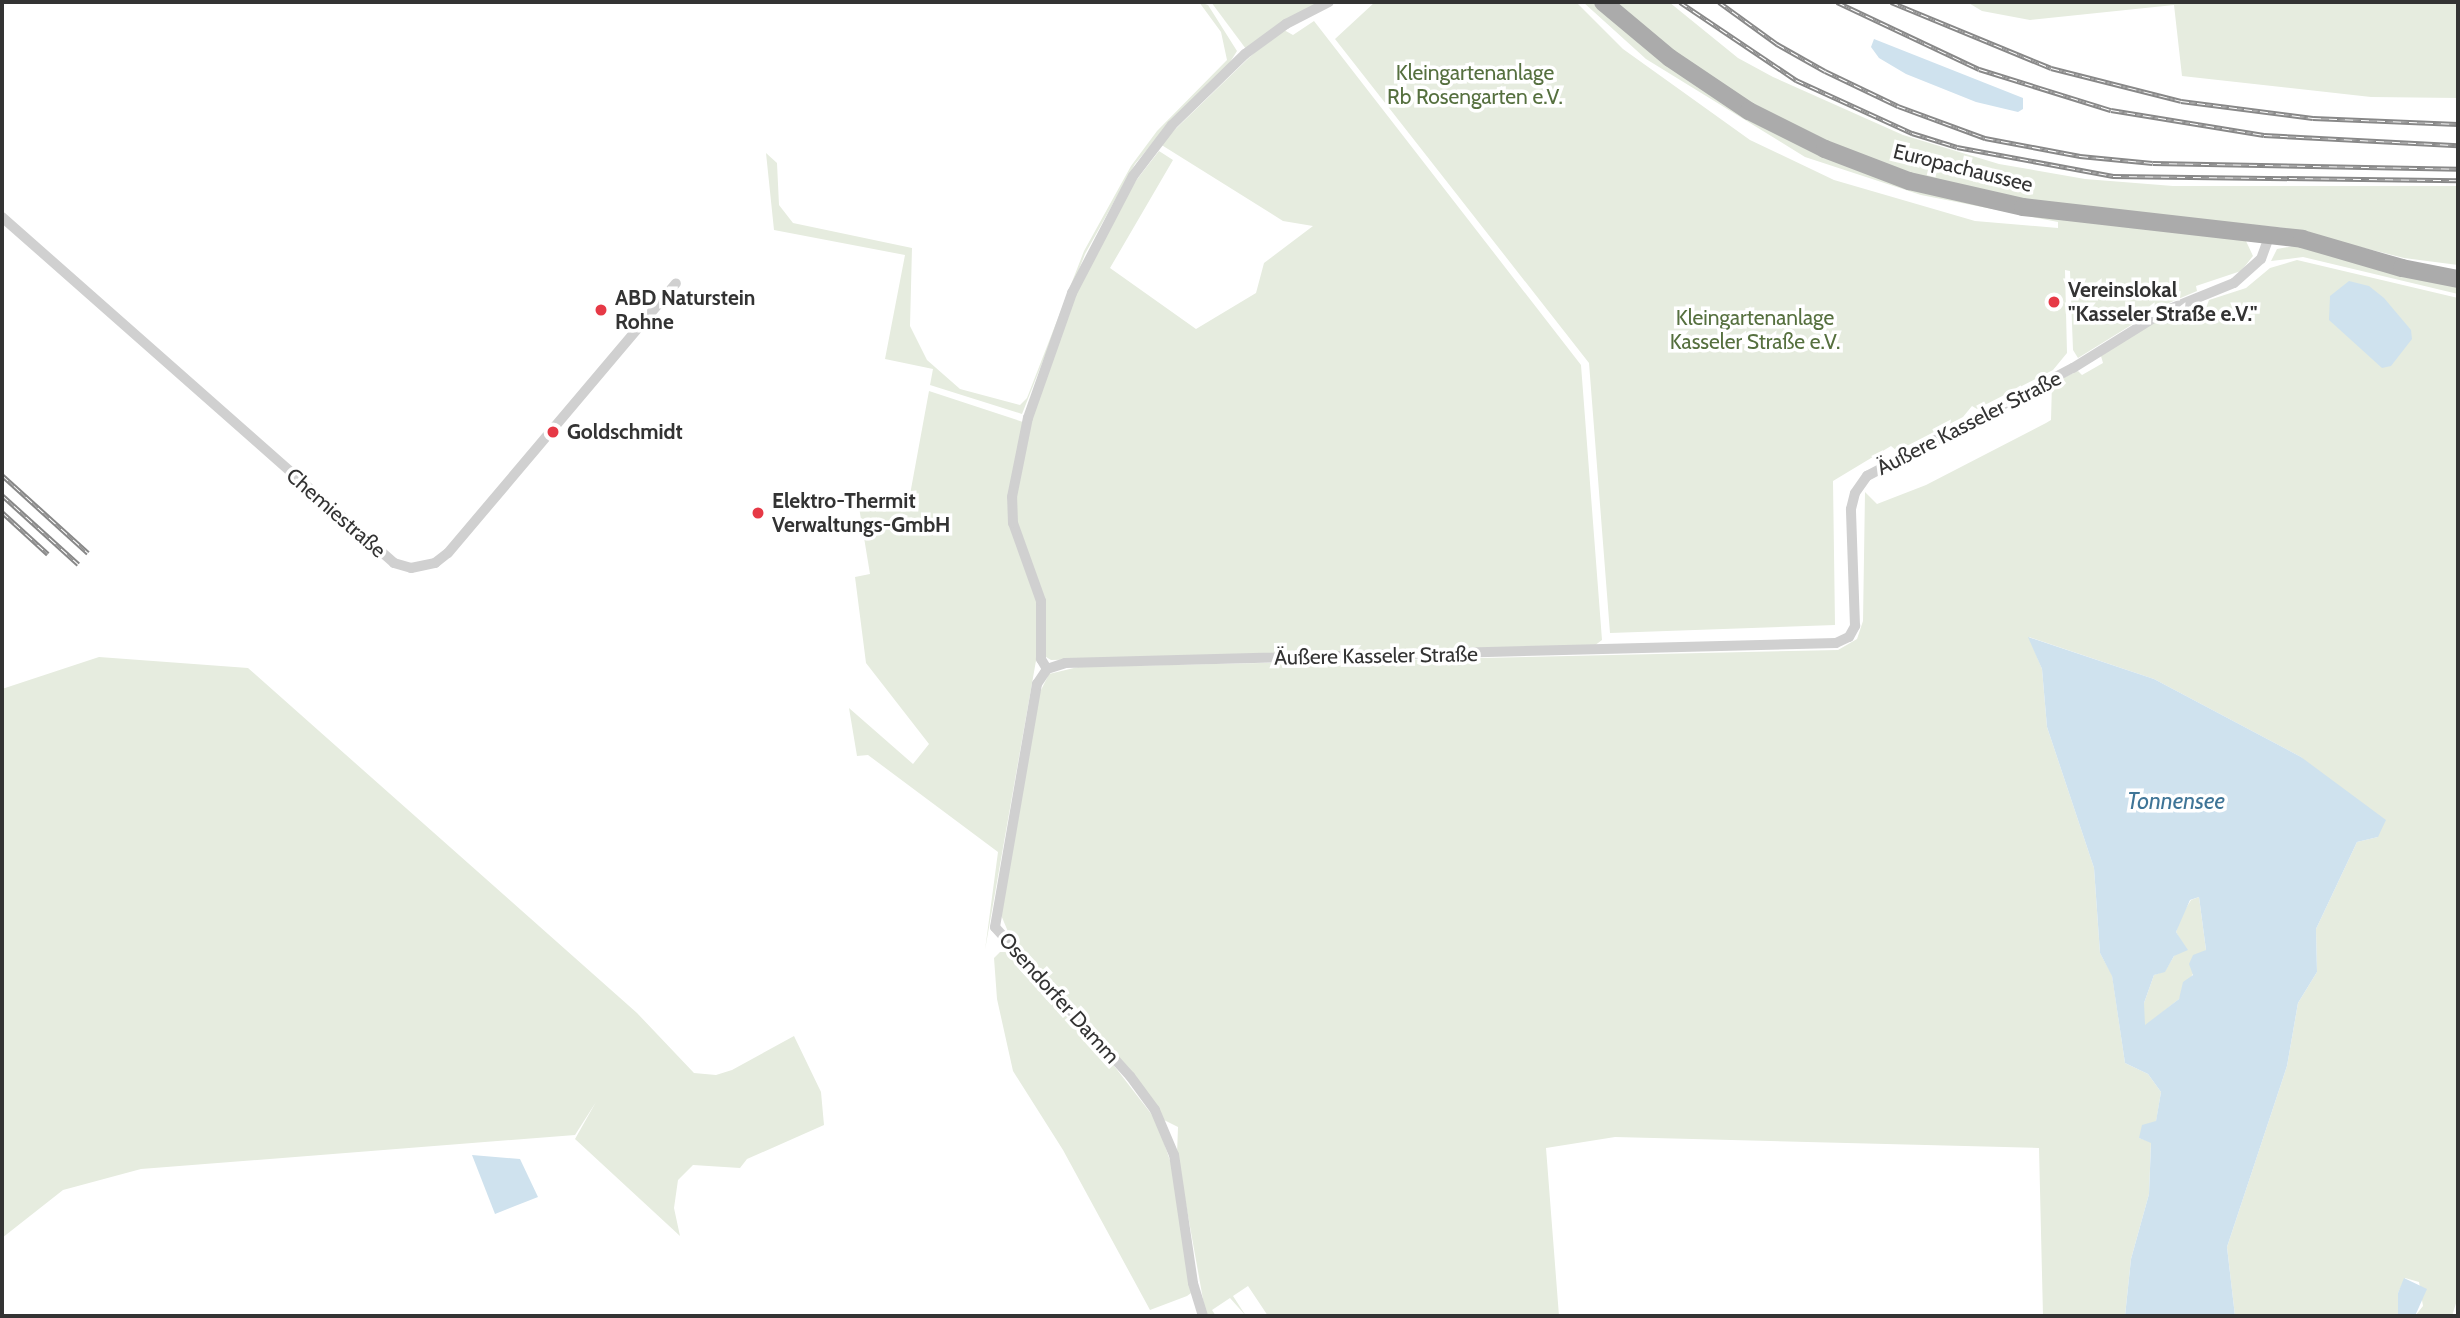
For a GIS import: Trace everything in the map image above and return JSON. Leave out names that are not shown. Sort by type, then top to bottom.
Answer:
[{"type":"main road","name":"Europachaussee","points":[[1603,2],[1720,93],[1801,138],[1879,170],[2022,207],[2270,234],[2358,253],[2458,267]]},
{"type":"main road","name":"Europachaussee","points":[[2358,253],[2402,268],[2458,279]]},
{"type":"street","points":[[1047,669],[1041,659],[1041,601],[1018,543],[1012,497],[1028,418],[1072,293],[1133,176],[1172,125],[1244,54],[1286,24],[1329,2]]},
{"type":"street","name":"Chemiestraße","points":[[2,216],[384,554],[411,568],[435,563],[448,553],[676,283]]},
{"type":"street","name":"Äußere Kasseler Straße","points":[[1047,669],[1065,663],[1836,643],[1849,637],[1855,626],[1851,509],[1855,493],[1867,476],[2073,368],[2165,311],[2234,283],[2262,259],[2270,234]]},
{"type":"street","name":"Osendorfer Damm","points":[[1047,669],[1037,684],[995,927],[1130,1076],[1155,1110],[1174,1155],[1192,1283],[1203,1316]]},
{"type":"green space","points":[[1199,2],[1208,5],[1237,51],[1227,67],[1177,114],[1135,164],[1085,254],[1022,414],[930,385],[933,369],[885,359],[905,255],[774,230],[766,153],[777,163],[779,205],[793,223],[912,248],[910,326],[927,360],[960,389],[1020,405],[1027,398],[1084,251],[1131,166],[1157,131],[1227,60],[1221,32]]},
{"type":"green space","points":[[1211,2],[1319,2],[1246,49]]},
{"type":"green space","name":"Kleingartenanlage Kasseler Straße e.V.","points":[[1375,2],[1576,2],[1623,49],[1750,140],[1834,180],[1975,221],[2058,228],[2058,222],[1921,195],[1805,157],[1646,59],[1583,2],[1595,2],[1643,44],[1877,176],[2246,241],[2253,256],[2241,271],[2196,286],[2197,291],[2162,306],[2078,358],[2073,350],[2070,271],[2065,270],[2067,353],[2053,370],[1977,409],[1972,406],[1963,417],[1897,451],[1891,446],[1833,481],[1835,625],[1610,633],[1589,363],[1335,39]]},
{"type":"green space","points":[[1610,2],[1669,2],[1738,58],[1773,77],[1903,135],[1999,164],[2085,179],[2173,186],[2458,186],[2458,265],[2404,258],[2285,228],[2086,209],[1962,190],[1827,145],[1699,73]]},
{"type":"green space","points":[[1967,2],[2458,2],[2458,98],[2371,97],[2182,76],[2174,5],[2030,20],[1982,11]]},
{"type":"green space","points":[[1314,21],[1581,365],[1602,640],[1594,646],[1051,660],[1046,657],[1046,607],[1019,536],[1015,500],[1035,404],[1074,296],[1131,187],[1159,151],[1173,160],[1110,268],[1196,329],[1256,293],[1264,263],[1313,226],[1283,221],[1160,144],[1256,51],[1284,30],[1293,35]]},
{"type":"green space","points":[[2294,246],[2458,286],[2458,294],[2303,257],[2271,261],[2277,249]]},
{"type":"green space","points":[[2297,260],[2458,298],[2458,1297],[2452,1316],[2415,1316],[2423,1306],[2419,1282],[2405,1278],[2398,1293],[2398,1316],[2235,1316],[2227,1247],[2287,1066],[2298,1003],[2317,972],[2316,929],[2357,842],[2378,837],[2301,757],[2154,679],[2029,637],[2042,669],[2047,727],[2094,868],[2100,953],[2112,975],[2125,1063],[2148,1074],[2161,1092],[2156,1122],[2139,1138],[2151,1142],[2149,1194],[2131,1259],[2125,1316],[2043,1316],[2039,1148],[1615,1137],[1546,1148],[1559,1316],[1268,1316],[1248,1286],[1233,1296],[1246,1316],[1230,1298],[1212,1310],[1216,1316],[1206,1316],[1177,1154],[1178,1127],[1164,1120],[1014,946],[1001,915],[1039,694],[1049,674],[1078,667],[1838,650],[1857,639],[1863,621],[1865,492],[1877,504],[1926,485],[2046,423],[2051,420],[2052,383],[2078,371],[2082,375],[2103,363],[2101,356],[2158,318],[2198,303],[2206,308],[2209,300],[2246,288],[2270,268]]},
{"type":"green space","points":[[929,391],[1023,422],[1008,496],[1037,595],[1037,655],[985,950],[998,852],[868,755],[857,756],[849,708],[913,764],[929,744],[866,663],[855,577],[870,574],[858,501],[907,511]]},
{"type":"green space","points":[[99,657],[248,668],[637,1013],[694,1073],[716,1075],[732,1070],[794,1036],[821,1092],[824,1125],[747,1159],[740,1168],[693,1165],[678,1180],[674,1208],[680,1236],[575,1139],[596,1102],[575,1135],[141,1169],[63,1190],[2,1238],[2,689]]},
{"type":"green space","points":[[2199,897],[2206,950],[2179,999],[2144,1027],[2144,1003],[2154,975],[2165,971],[2182,943],[2176,932],[2181,916],[2191,900]]},
{"type":"green space","points":[[1000,952],[1008,952],[1020,970],[1108,1058],[1156,1120],[1173,1169],[1191,1293],[1187,1296],[1150,1310],[1063,1150],[1013,1071],[997,999],[994,958]]},
{"type":"water","points":[[1874,39],[2023,98],[2023,109],[2018,112],[1976,102],[1906,74],[1879,58],[1871,47]]},
{"type":"water","points":[[2349,281],[2369,286],[2384,298],[2411,330],[2412,339],[2391,366],[2382,368],[2329,320],[2330,296]]},
{"type":"water","name":"Tonnensee","points":[[2028,637],[2154,679],[2301,757],[2386,820],[2378,837],[2357,842],[2316,929],[2317,972],[2298,1003],[2287,1066],[2227,1247],[2235,1316],[2125,1316],[2131,1259],[2149,1194],[2151,1143],[2139,1138],[2142,1125],[2156,1121],[2161,1092],[2148,1074],[2125,1063],[2112,976],[2100,953],[2094,868],[2047,727],[2042,669]],"holes":[[[2199,897],[2206,950],[2193,955],[2189,964],[2193,975],[2183,982],[2179,999],[2145,1025],[2144,1003],[2154,975],[2165,972],[2174,956],[2188,950],[2176,932],[2190,900]]]},
{"type":"water","points":[[472,1155],[520,1159],[538,1197],[495,1214]]},
{"type":"water","points":[[2404,1278],[2427,1289],[2415,1316],[2398,1316],[2398,1293]]},
{"type":"railway","points":[[1680,2],[1796,80],[1912,133],[1957,147],[2113,176],[2458,180]]},
{"type":"railway","points":[[1719,2],[1777,44],[1825,71],[1898,106],[1985,138],[2080,156],[2153,163],[2458,169]]},
{"type":"railway","points":[[1837,2],[1979,69],[2111,110],[2264,135],[2458,145]]},
{"type":"railway","points":[[1891,2],[2051,68],[2181,101],[2313,118],[2458,124]]},
{"type":"railway","points":[[2,475],[88,553]]},
{"type":"railway","points":[[2,495],[78,564]]},
{"type":"railway","points":[[2,512],[48,554]]},
{"type":"place","name":"Vereinslokal \"Kasseler Straße e.V.\"","points":[[2054,302]]},
{"type":"place","name":"ABD Naturstein Rohne","points":[[601,310]]},
{"type":"place","name":"Goldschmidt","points":[[553,432]]},
{"type":"place","name":"Elektro-Thermit Verwaltungs-GmbH","points":[[758,513]]},
{"type":"park label","name":"Kleingartenanlage Rb Rosengarten e.V.","points":[[1475,85]]}]
